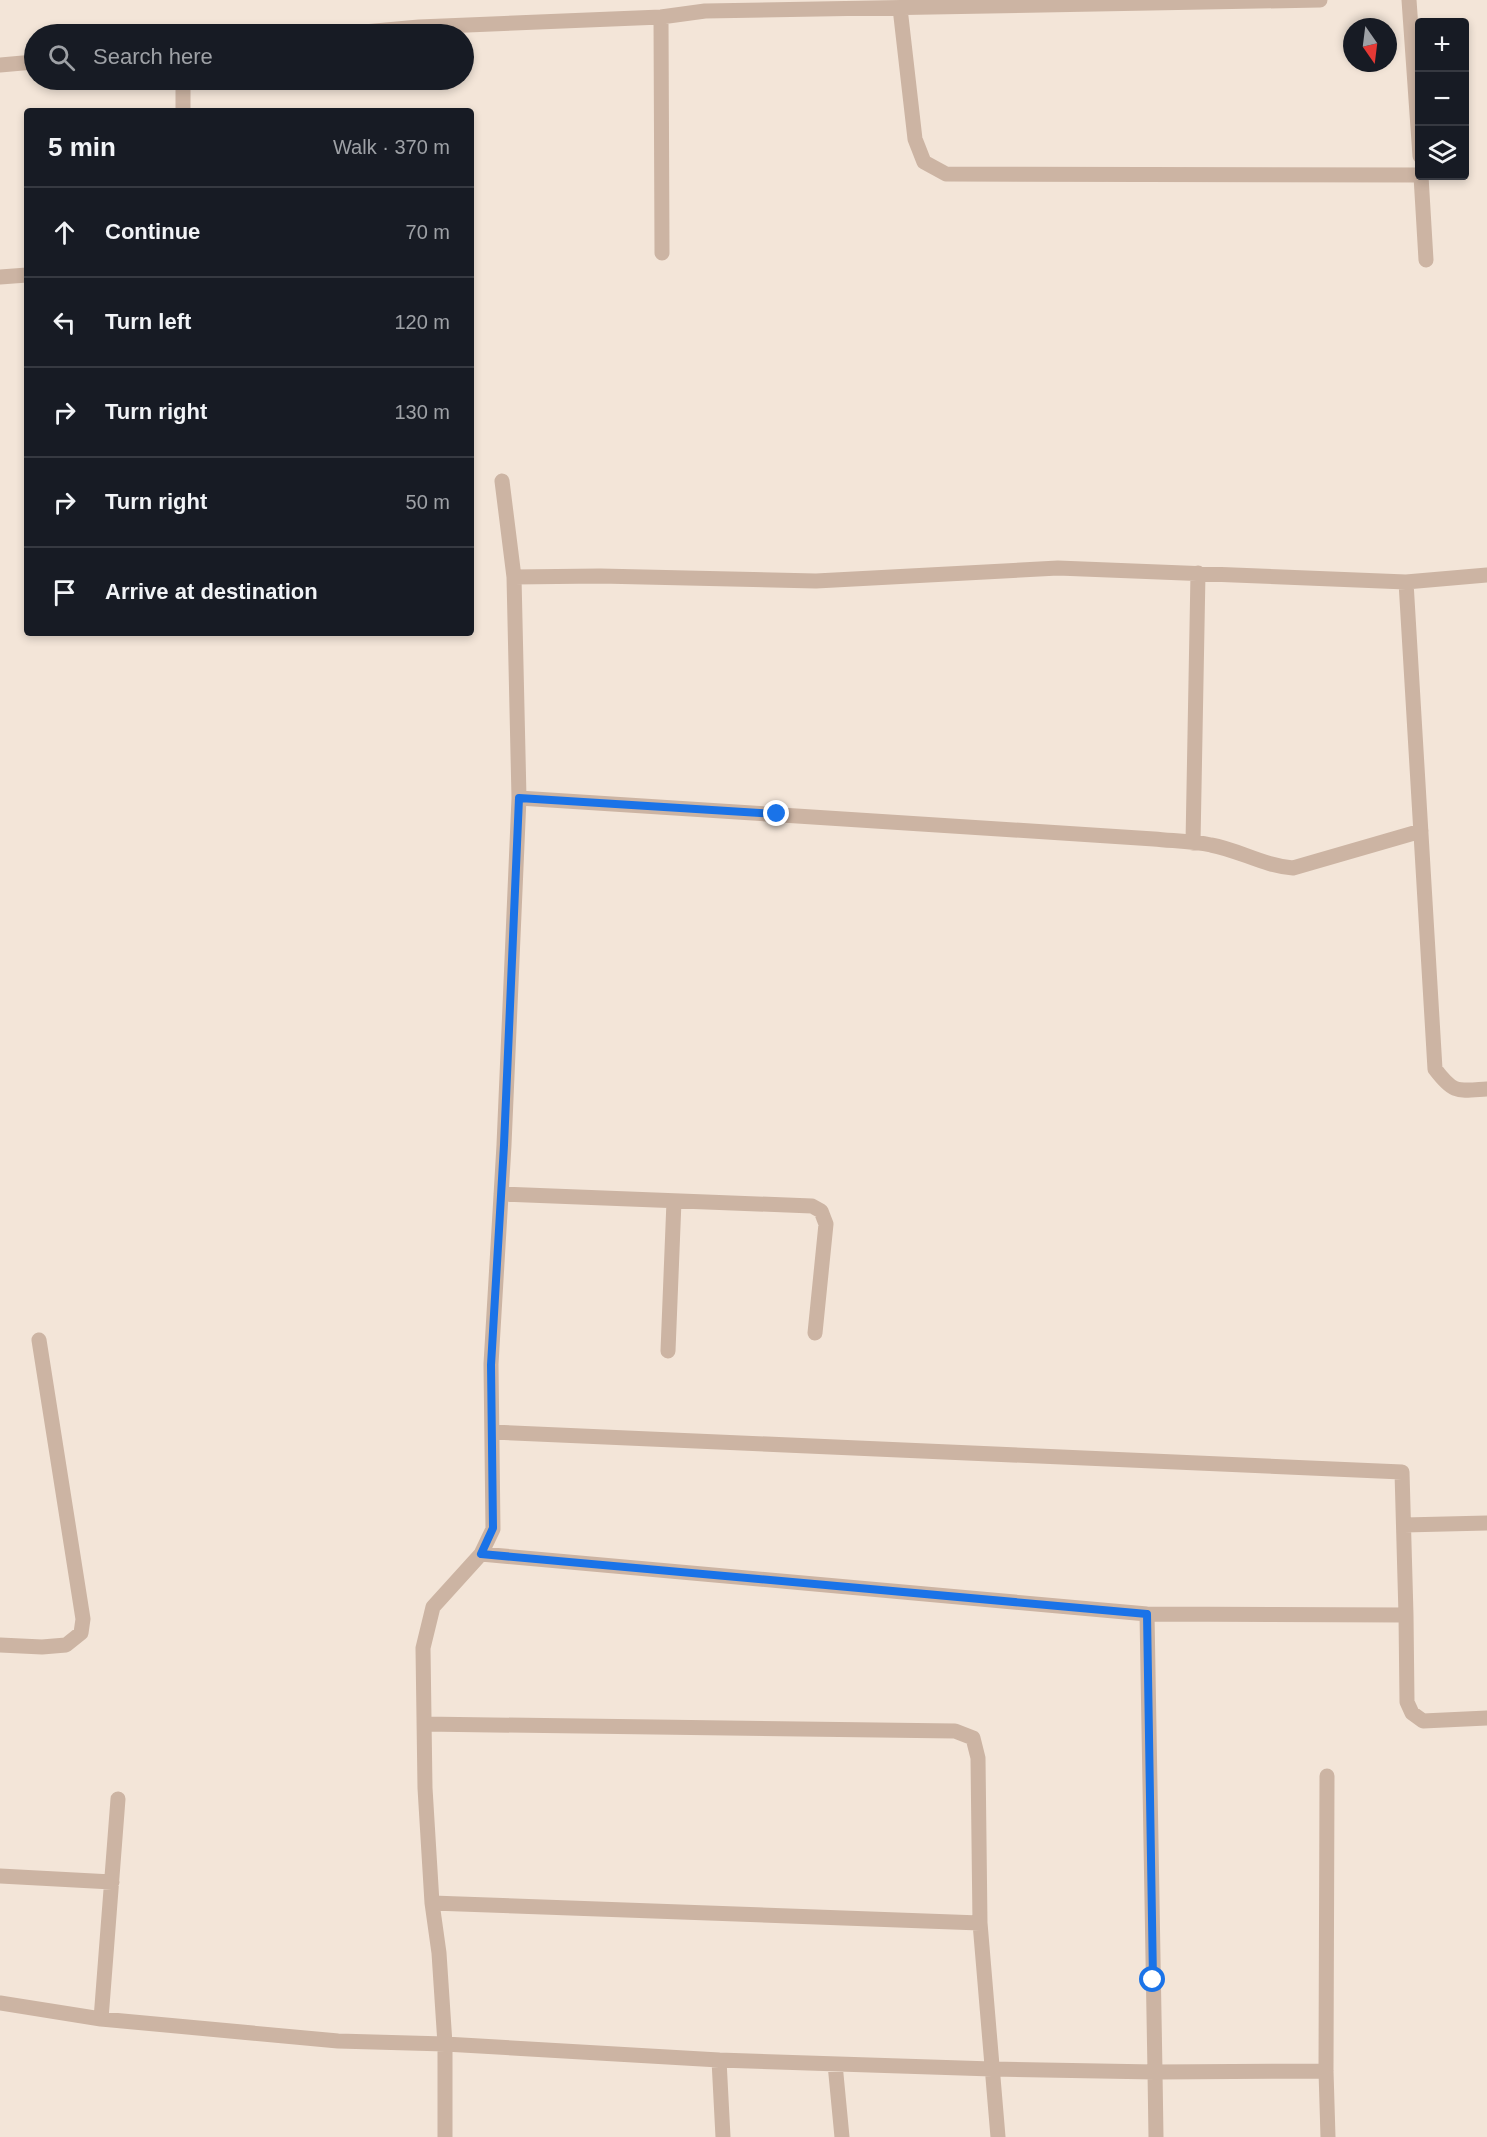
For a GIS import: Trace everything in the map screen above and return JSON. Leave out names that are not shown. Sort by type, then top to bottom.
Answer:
[{"type":"street","points":[[474,25],[661,17],[705,6],[872,3],[900,8],[1320,0]]},
{"type":"street","points":[[1409,0],[1417,126]]},
{"type":"street","points":[[900,8],[915,139],[924,162],[946,174],[1415,175]]},
{"type":"street","points":[[661,17],[662,253]]},
{"type":"street","points":[[0,64],[24,63]]},
{"type":"street","points":[[183,90],[183,108]]},
{"type":"street","points":[[1420,180],[1426,260]]},
{"type":"street","points":[[0,278],[24,274]]},
{"type":"street","points":[[445,2137],[445,2044],[424,1788],[423,1648],[433,1607],[481,1554],[493,1528],[491,1365],[519,798],[514,578],[502,482]]},
{"type":"street","points":[[514,578],[600,576],[816,581],[1058,568],[1406,582],[1487,575]]},
{"type":"street","points":[[1192,843],[1198,573]]},
{"type":"street","points":[[1406,582],[1436,1069],[1448,1085],[1462,1090],[1487,1089]]},
{"type":"street","points":[[519,798],[1154,839],[1210,845],[1241,853],[1277,867],[1293,868],[1421,831]]},
{"type":"street","points":[[501,1194],[812,1206],[821,1211],[826,1224],[815,1333]]},
{"type":"street","points":[[668,1351],[674,1201]]},
{"type":"street","points":[[0,1645],[42,1647],[66,1645],[81,1633],[83,1619],[39,1340]]},
{"type":"street","points":[[492,1432],[1402,1472],[1407,1702],[1412,1713],[1423,1721],[1487,1718]]},
{"type":"street","points":[[1404,1525],[1487,1523]]},
{"type":"street","points":[[481,1554],[1147,1614],[1406,1615]]},
{"type":"street","points":[[1147,1614],[1156,2137]]},
{"type":"street","points":[[424,1724],[955,1731],[973,1738],[978,1758],[981,1923],[998,2137]]},
{"type":"street","points":[[1327,1776],[1326,2071],[1328,2137]]},
{"type":"street","points":[[100,2019],[118,1799]]},
{"type":"street","points":[[0,1876],[112,1882]]},
{"type":"street","points":[[432,1903],[981,1923]]},
{"type":"street","points":[[0,2003],[100,2019],[338,2041],[445,2044],[719,2060],[992,2069],[1155,2072],[1326,2071]]},
{"type":"street","points":[[719,2060],[723,2137]]},
{"type":"street","points":[[835,2064],[842,2137]]},
{"type":"route","points":[[777,814],[519,798],[504,1145],[491,1365],[493,1528],[481,1554],[1147,1614],[1153,1980]]}]
